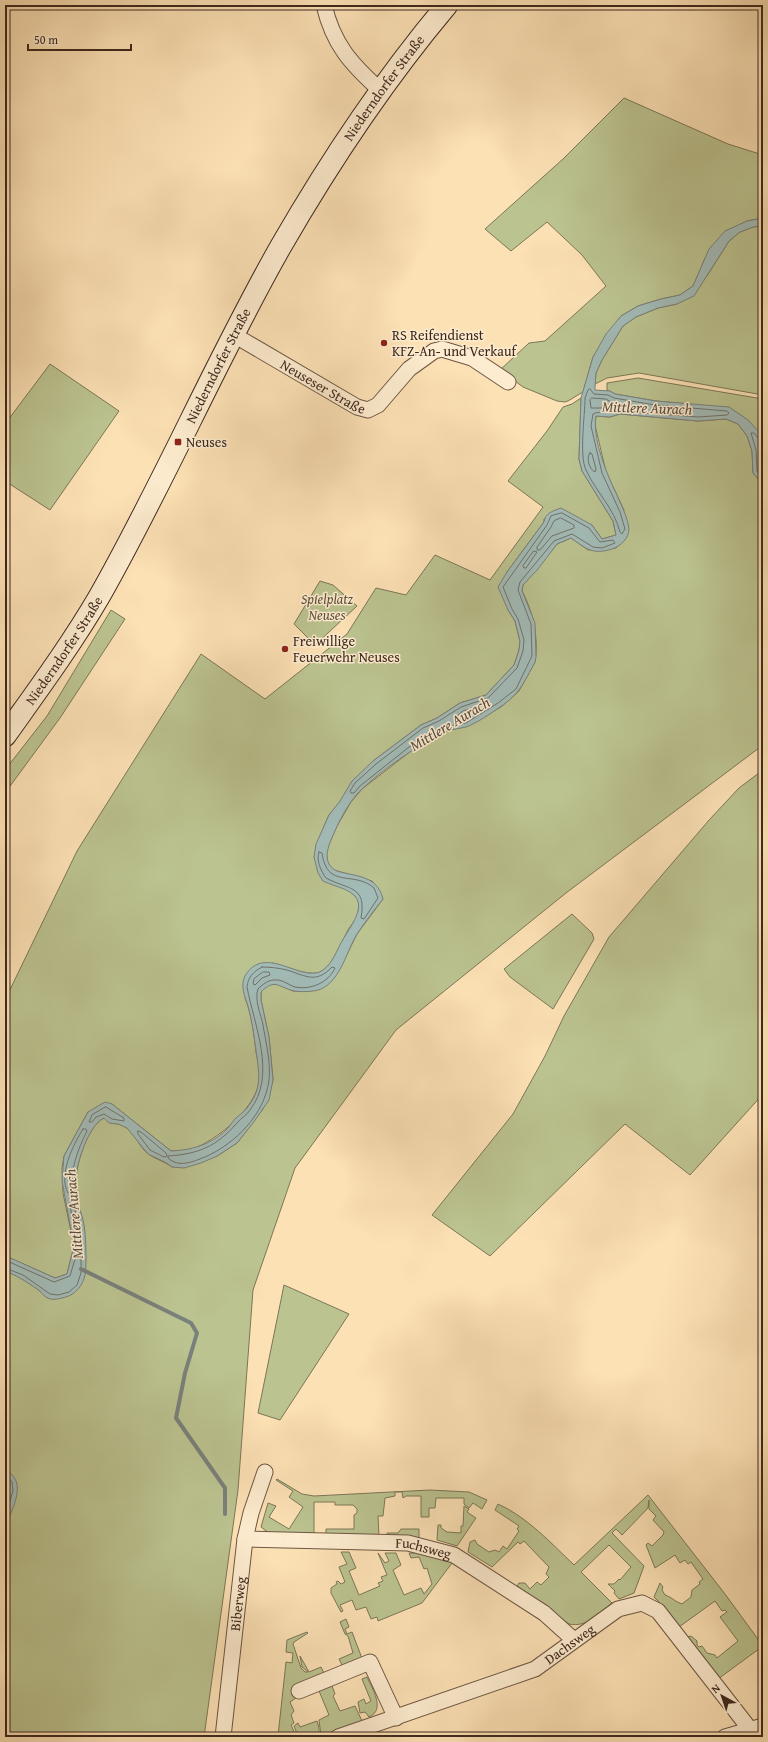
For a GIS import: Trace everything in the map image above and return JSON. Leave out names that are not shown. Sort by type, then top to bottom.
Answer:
[{"type":"main road","name":"Niederndorfer Straße","points":[[5,736],[65,650],[98,598],[130,539],[280,247],[321,178],[380,90],[447,5]]},
{"type":"street","points":[[324,5],[337,42],[347,58],[380,90]]},
{"type":"street","name":"Neuseser Straße","points":[[234,335],[357,407],[368,410],[378,405],[410,369],[434,351],[442,349],[472,358],[508,382]]},
{"type":"street","name":"Biberweg","points":[[223,1737],[245,1539],[265,1472]]},
{"type":"street","name":"Fuchsweg","points":[[245,1539],[408,1543],[454,1555],[544,1613],[574,1640]]},
{"type":"street","name":"Dachsweg","points":[[338,1737],[535,1669],[618,1609],[642,1603],[658,1611],[756,1730]]},
{"type":"street","points":[[299,1691],[370,1662],[396,1718]]},
{"type":"street","points":[[725,1737],[756,1730]]},
{"type":"green space","points":[[624,98],[728,144],[763,155],[763,218],[747,221],[704,260],[693,286],[680,295],[638,306],[621,316],[593,357],[583,392],[568,401],[557,401],[523,387],[500,370],[529,343],[545,341],[606,286],[582,255],[547,222],[511,251],[485,229],[563,159]]},
{"type":"green space","points":[[763,226],[763,395],[639,373],[607,378],[595,384],[596,373],[602,360],[623,326],[636,317],[658,308],[677,304],[707,276],[729,241],[740,232],[753,227]]},
{"type":"green space","points":[[50,364],[119,411],[50,510],[5,481],[5,424]]},
{"type":"green space","points":[[638,378],[763,399],[763,441],[760,433],[699,405],[656,401],[615,394],[607,390],[607,383]]},
{"type":"green space","points":[[581,398],[579,459],[582,471],[613,521],[616,535],[602,539],[592,525],[544,519],[544,522],[507,572],[508,610],[515,621],[520,641],[519,650],[514,665],[486,695],[460,703],[437,718],[421,725],[373,761],[329,815],[314,857],[358,899],[359,908],[357,917],[331,961],[322,971],[317,973],[307,973],[272,963],[245,998],[252,1025],[260,1074],[256,1092],[250,1103],[233,1123],[212,1139],[192,1149],[181,1151],[171,1151],[112,1104],[88,1112],[64,1156],[62,1168],[63,1193],[74,1246],[67,1274],[55,1278],[5,1256],[5,1000],[77,851],[201,654],[265,699],[347,634],[376,588],[406,595],[435,555],[490,580],[543,507],[508,481],[547,431],[563,407],[572,404]]},
{"type":"green space","points":[[620,414],[698,421],[726,419],[738,424],[747,436],[752,451],[753,473],[763,483],[763,745],[566,893],[396,1030],[295,1168],[253,1290],[238,1490],[204,1737],[5,1737],[5,1525],[10,1515],[9,1472],[5,1469],[5,1271],[28,1282],[48,1298],[85,1274],[85,1235],[75,1195],[76,1176],[78,1164],[86,1141],[97,1123],[104,1118],[109,1122],[127,1128],[147,1153],[172,1167],[217,1156],[237,1143],[263,1109],[273,1080],[269,1037],[261,1000],[261,992],[268,985],[277,984],[293,991],[311,991],[338,972],[357,934],[383,899],[372,881],[337,871],[332,869],[328,864],[326,851],[337,826],[351,802],[362,789],[411,751],[443,732],[467,726],[501,707],[519,691],[535,662],[536,653],[536,635],[532,616],[522,591],[523,585],[557,544],[571,538],[588,550],[616,548],[620,544],[624,510],[606,472],[595,425],[596,416],[610,417]]},
{"type":"green space","name":"Spielplatz Neuses","points":[[320,581],[333,585],[357,606],[315,645],[294,624]]},
{"type":"green space","points":[[111,610],[125,619],[60,718],[5,793],[5,770],[47,716]]},
{"type":"green space","points":[[763,770],[763,1094],[690,1175],[625,1124],[490,1256],[432,1215],[513,1114],[545,1056],[564,1016],[609,937],[710,819],[739,788]]},
{"type":"green space","points":[[572,914],[592,933],[594,939],[553,1009],[510,977],[504,969]]},
{"type":"green space","points":[[284,1285],[349,1314],[280,1420],[258,1413]]},
{"type":"green space","points":[[277,1479],[302,1494],[314,1496],[430,1490],[469,1492],[487,1500],[482,1509],[473,1503],[469,1508],[464,1504],[464,1498],[436,1498],[435,1508],[429,1508],[429,1517],[421,1517],[421,1496],[406,1496],[403,1498],[402,1492],[395,1492],[395,1496],[385,1498],[383,1516],[378,1516],[379,1537],[326,1536],[326,1529],[354,1529],[354,1515],[357,1513],[357,1509],[353,1505],[335,1505],[335,1502],[314,1502],[314,1536],[270,1534],[261,1527],[268,1503],[276,1506],[269,1517],[289,1529],[303,1507],[289,1497],[293,1491],[276,1480]]},
{"type":"green space","points":[[648,1495],[725,1594],[763,1646],[718,1679],[687,1637],[691,1636],[697,1641],[697,1645],[699,1647],[702,1646],[707,1653],[715,1655],[717,1658],[738,1641],[720,1617],[727,1612],[725,1610],[722,1611],[715,1601],[679,1627],[668,1611],[654,1597],[660,1583],[663,1587],[662,1590],[665,1595],[682,1604],[691,1597],[692,1590],[700,1584],[699,1582],[703,1579],[691,1562],[688,1564],[685,1560],[680,1563],[675,1555],[655,1568],[646,1545],[648,1543],[652,1546],[664,1532],[653,1520],[656,1516],[649,1509],[649,1500],[648,1508],[622,1535],[616,1529],[612,1533],[644,1566],[634,1593],[619,1599],[614,1593],[615,1591],[608,1584],[614,1584],[619,1579],[620,1580],[631,1567],[609,1545],[581,1572],[612,1603],[592,1619],[581,1624],[569,1624],[517,1586],[519,1583],[525,1583],[530,1589],[537,1582],[541,1585],[549,1577],[546,1574],[549,1567],[524,1541],[520,1544],[518,1542],[492,1567],[468,1552],[470,1542],[475,1540],[477,1544],[489,1552],[495,1550],[499,1552],[503,1546],[507,1549],[519,1531],[517,1529],[519,1526],[495,1510],[498,1504],[509,1509],[529,1523],[574,1565]]},
{"type":"green space","points":[[464,1506],[469,1509],[467,1512],[476,1518],[457,1546],[437,1540],[438,1525],[441,1525],[441,1528],[447,1532],[461,1533],[461,1526],[463,1526]]},
{"type":"green space","points":[[401,1529],[419,1529],[419,1538],[387,1537],[387,1533],[398,1533]]},
{"type":"green space","points":[[341,1552],[349,1552],[356,1568],[349,1571],[359,1595],[380,1586],[378,1583],[383,1581],[381,1577],[387,1575],[378,1553],[385,1563],[389,1561],[385,1553],[396,1553],[401,1565],[393,1570],[404,1595],[421,1588],[424,1594],[432,1584],[427,1568],[424,1569],[419,1557],[411,1558],[409,1553],[422,1553],[452,1561],[452,1563],[422,1603],[378,1621],[377,1617],[371,1619],[366,1607],[356,1610],[352,1600],[340,1605],[343,1611],[341,1612],[331,1593],[331,1588],[337,1584],[336,1582],[338,1581],[341,1584],[345,1582],[339,1567],[347,1564]]},
{"type":"green space","points":[[346,1619],[349,1627],[345,1629],[347,1634],[352,1632],[363,1661],[344,1669],[339,1659],[353,1653],[348,1636],[345,1634],[340,1622]]},
{"type":"green space","points":[[307,1632],[308,1633],[293,1644],[301,1668],[305,1672],[308,1672],[302,1667],[300,1656],[309,1672],[321,1667],[326,1677],[290,1702],[294,1711],[291,1715],[294,1723],[291,1725],[296,1736],[278,1736],[286,1662],[292,1663],[293,1653],[286,1652],[287,1640]]},
{"type":"green space","points":[[367,1677],[377,1704],[377,1709],[374,1714],[369,1717],[365,1712],[360,1713],[358,1702],[364,1699],[366,1704],[371,1701],[362,1679]]},
{"type":"green space","points":[[332,1686],[335,1694],[333,1696],[340,1711],[355,1706],[363,1723],[321,1735],[319,1720],[329,1715],[319,1691]]},
{"type":"green space","points":[[317,1721],[319,1735],[298,1736],[294,1726],[298,1723],[300,1727]]},
{"type":"water","name":"Mittlere Aurach","points":[[763,218],[763,226],[753,227],[740,232],[729,241],[694,296],[677,304],[658,308],[636,317],[623,326],[602,360],[596,373],[595,390],[610,391],[615,394],[656,401],[729,407],[748,420],[760,433],[763,441],[763,483],[753,473],[752,451],[747,436],[738,424],[726,419],[698,421],[620,414],[610,417],[596,416],[595,425],[598,445],[605,467],[627,520],[629,529],[628,536],[618,546],[605,551],[590,550],[571,538],[557,544],[538,569],[523,585],[522,591],[535,623],[536,657],[528,676],[521,687],[507,702],[479,721],[466,727],[445,732],[400,758],[362,789],[348,806],[329,845],[327,854],[328,862],[337,871],[359,876],[371,881],[380,891],[383,899],[357,934],[339,972],[328,985],[318,990],[304,992],[294,991],[273,984],[261,992],[261,1000],[269,1037],[273,1080],[269,1100],[237,1143],[217,1156],[184,1168],[172,1167],[148,1154],[127,1128],[118,1124],[109,1123],[104,1118],[98,1122],[88,1138],[77,1168],[75,1185],[76,1194],[84,1225],[86,1248],[85,1275],[81,1286],[70,1296],[50,1299],[25,1281],[5,1271],[6,1256],[55,1278],[67,1274],[74,1246],[62,1181],[64,1156],[88,1112],[105,1102],[112,1104],[171,1151],[193,1148],[207,1143],[226,1130],[247,1108],[256,1094],[259,1073],[252,1022],[244,991],[243,984],[245,976],[253,967],[263,963],[273,963],[305,972],[315,973],[323,970],[334,958],[357,915],[359,904],[357,898],[342,888],[323,881],[318,873],[314,857],[316,844],[329,815],[340,801],[352,781],[373,761],[421,725],[437,718],[460,703],[486,695],[514,665],[519,650],[520,641],[515,621],[508,610],[498,587],[507,572],[544,522],[548,514],[561,508],[592,525],[602,539],[616,535],[613,521],[582,471],[579,459],[581,398],[593,357],[606,334],[621,316],[638,306],[680,295],[693,286],[709,249],[725,231],[747,221]]},
{"type":"water","points":[[5,1469],[15,1479],[17,1491],[12,1509],[5,1525]]},
{"type":"waterway","points":[[81,1269],[191,1323],[197,1333],[185,1373],[176,1418],[225,1488],[225,1514]]},
{"type":"place","name":"RS Reifendienst KFZ-An- und Verkauf","points":[[384,343]]},
{"type":"place","name":"Neuses","points":[[178,442]]},
{"type":"place","name":"Freiwillige Feuerwehr Neuses","points":[[285,649]]}]
